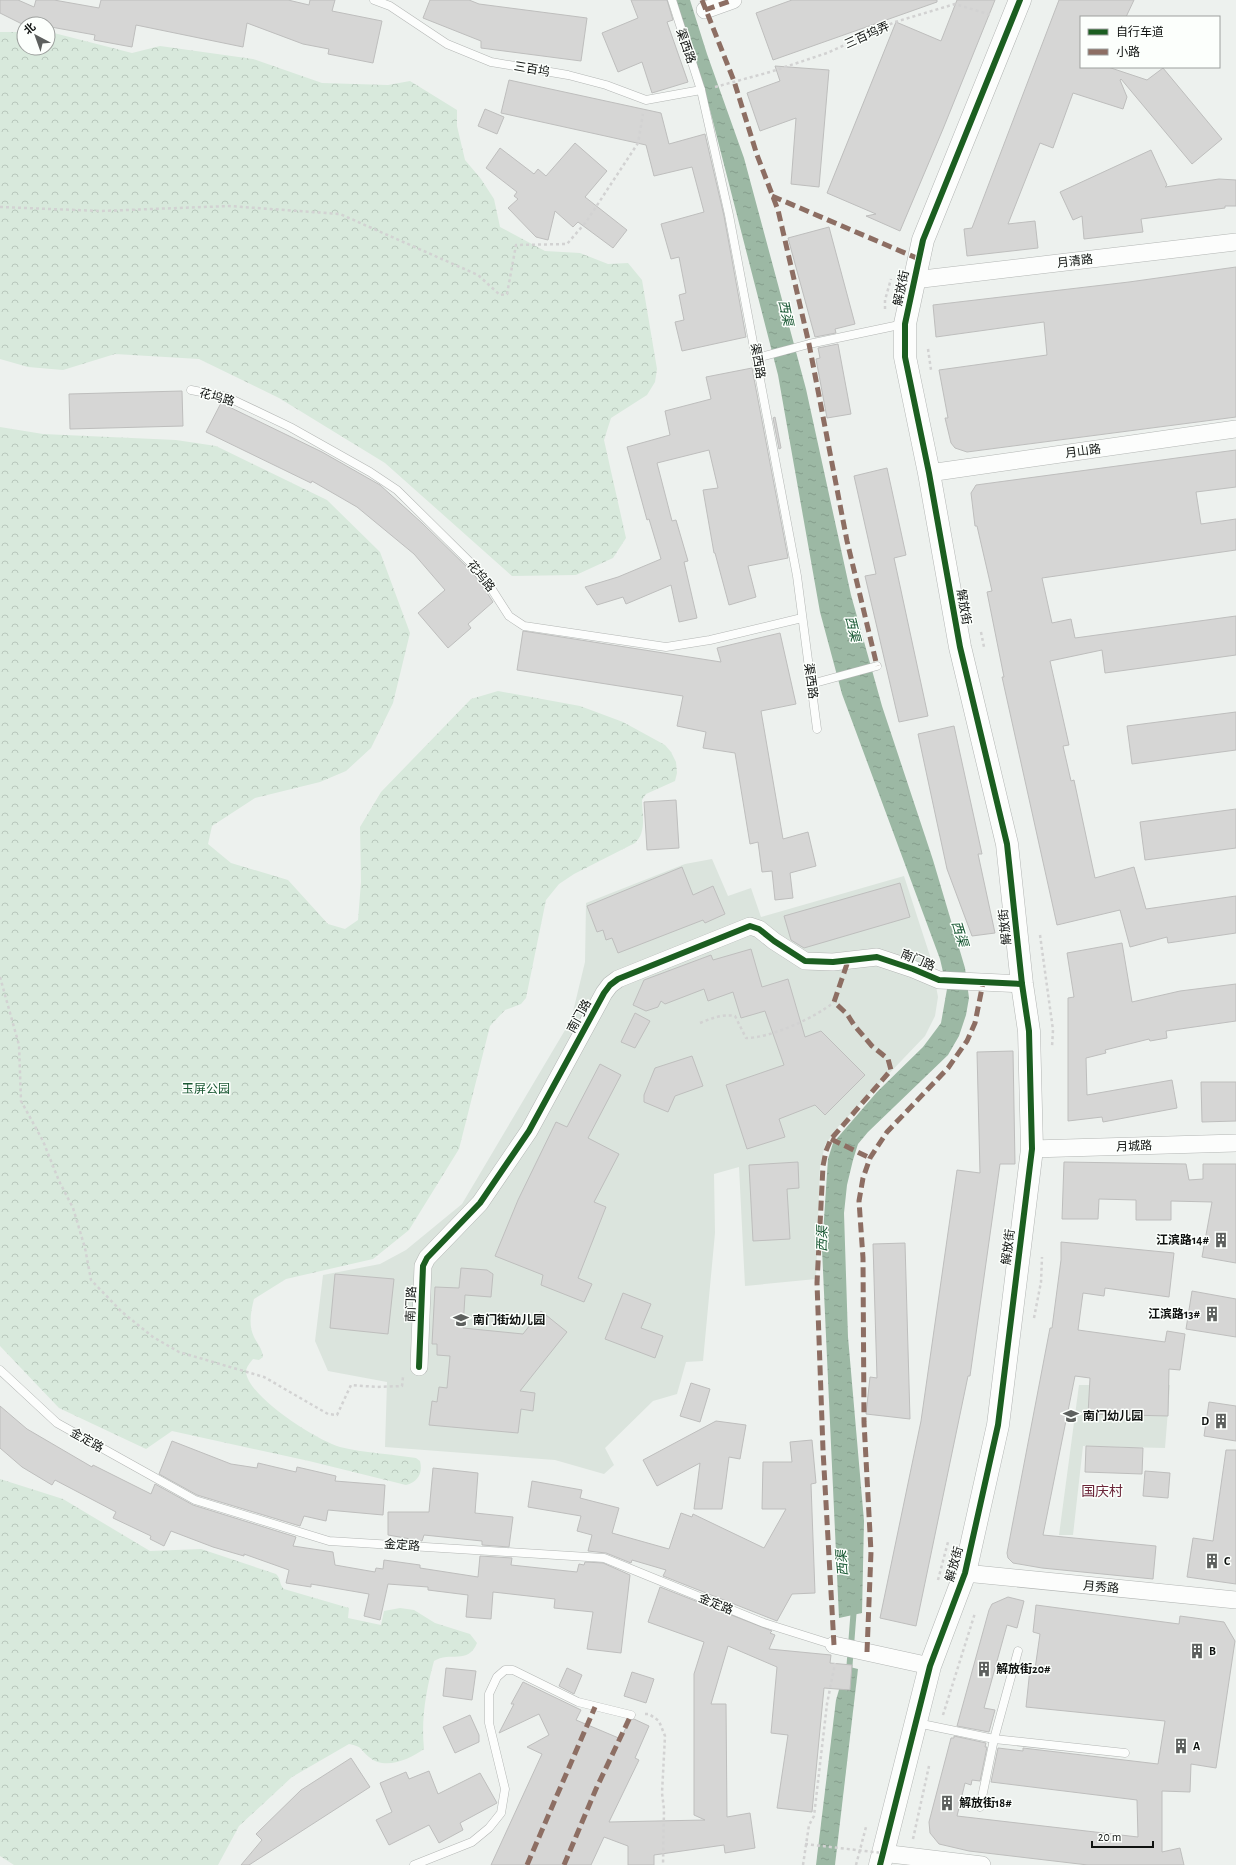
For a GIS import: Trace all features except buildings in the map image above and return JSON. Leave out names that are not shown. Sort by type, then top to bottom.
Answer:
[{"type":"street","points":[[705,10],[733,0]]},
{"type":"street","name":"解放街","points":[[881,1859],[930,1666],[965,1573],[998,1425],[1032,1149],[1029,1031],[1022,984],[1007,844],[960,647],[930,472],[906,357],[895,326],[914,280],[923,240],[1020,0]]},
{"type":"street","name":"月清路","points":[[914,280],[1236,242]]},
{"type":"street","name":"月山路","points":[[930,472],[1236,429]]},
{"type":"street","name":"南门路","points":[[419,1367],[423,1266],[427,1258],[480,1203],[529,1131],[604,993],[610,985],[618,979],[750,926],[759,929],[774,941],[805,961],[833,962],[877,957],[913,969],[939,980],[1022,984]]},
{"type":"street","name":"月城路","points":[[1032,1149],[1236,1143]]},
{"type":"street","name":"月秀路","points":[[965,1573],[1236,1600]]},
{"type":"street","points":[[834,1645],[930,1666]]},
{"type":"street","points":[[881,1859],[910,1856],[982,1865]]},
{"type":"lane","name":"三百坞","points":[[374,0],[390,6],[446,44],[491,62],[583,79],[606,85],[646,100]]},
{"type":"lane","name":"渠西路","points":[[672,0],[701,90],[729,215],[797,576],[817,728]]},
{"type":"lane","points":[[646,100],[701,90]]},
{"type":"lane","points":[[757,358],[809,344],[895,326]]},
{"type":"lane","name":"花坞路","points":[[191,390],[227,397],[276,421],[370,472],[397,490],[482,574],[509,616],[524,626],[666,648],[710,640],[802,618]]},
{"type":"lane","points":[[811,684],[877,666]]},
{"type":"lane","name":"金定路","points":[[0,1370],[57,1424],[195,1500],[329,1541],[604,1558],[764,1623],[834,1645]]},
{"type":"lane","points":[[980,1807],[994,1739],[1018,1651]]},
{"type":"lane","points":[[414,1865],[472,1842],[489,1828],[501,1812],[506,1788],[488,1723],[489,1694],[496,1677],[505,1670],[513,1670],[578,1702],[631,1715]]},
{"type":"lane","points":[[916,1723],[994,1739],[1125,1752]]},
{"type":"path","points":[[0,207],[101,211],[229,206],[340,214],[478,275],[500,295],[507,294],[516,245],[567,244],[586,222],[638,143],[646,100]]},
{"type":"path","points":[[893,272],[885,300],[895,326]]},
{"type":"path","points":[[927,344],[932,374]]},
{"type":"path","points":[[980,629],[985,652]]},
{"type":"path","points":[[1039,931],[1053,1030],[1052,1053]]},
{"type":"path","points":[[0,977],[19,1045],[21,1101],[43,1140],[59,1181],[73,1208],[85,1248],[91,1280],[122,1312],[154,1337],[179,1352],[264,1377],[328,1414],[337,1415],[351,1385],[377,1387],[402,1386],[404,1366],[419,1367]]},
{"type":"path","points":[[700,1023],[718,1016],[735,1016],[746,1038],[758,1038],[808,1019],[834,1002]]},
{"type":"path","points":[[1034,1321],[1041,1282],[1042,1251]]},
{"type":"path","points":[[937,1583],[950,1538]]},
{"type":"path","points":[[939,1728],[976,1607]]},
{"type":"path","points":[[803,1865],[809,1825],[814,1816],[827,1704],[836,1659],[834,1645]]},
{"type":"path","points":[[631,1715],[649,1714],[659,1721],[665,1736],[662,1793],[664,1809],[663,1865]]},
{"type":"path","points":[[910,1856],[929,1764]]},
{"type":"path","points":[[856,1865],[868,1820]]},
{"type":"path","points":[[805,1844],[859,1851],[881,1859]]},
{"type":"shaded area","points":[[712,859],[728,896],[751,888],[761,917],[904,876],[931,959],[938,997],[935,1016],[925,1036],[837,1128],[825,1145],[820,1167],[816,1279],[745,1286],[739,1167],[714,1174],[715,1233],[703,1361],[686,1362],[677,1394],[653,1401],[605,1448],[614,1465],[604,1474],[555,1460],[385,1447],[387,1382],[328,1371],[315,1341],[323,1275],[380,1264],[406,1250],[462,1204],[571,1020],[585,962],[586,903],[685,864]]},
{"type":"shaded area","points":[[1079,1385],[1170,1385],[1165,1448],[1083,1446],[1073,1535],[1059,1535]]},
{"type":"green space","points":[[0,32],[16,32],[16,56],[56,56],[56,34],[132,53],[160,46],[253,59],[322,83],[388,85],[410,81],[457,110],[457,126],[465,160],[481,179],[494,199],[500,227],[545,251],[580,253],[608,264],[628,263],[642,280],[657,369],[655,382],[647,395],[611,418],[604,440],[626,538],[613,558],[576,575],[512,576],[385,463],[279,398],[199,359],[115,354],[63,370],[28,367],[0,359]]},
{"type":"green space","name":"玉屏公园","points":[[0,427],[43,434],[176,440],[216,446],[327,500],[380,552],[410,633],[393,703],[371,748],[346,771],[320,782],[255,798],[212,826],[208,844],[231,863],[288,880],[328,924],[345,929],[358,920],[361,882],[360,827],[381,792],[471,699],[498,691],[580,706],[623,722],[665,745],[671,752],[676,762],[677,773],[675,781],[646,794],[642,800],[643,817],[639,839],[635,843],[574,874],[559,884],[546,900],[526,998],[521,1004],[505,1010],[490,1026],[459,1149],[409,1230],[373,1259],[286,1279],[254,1299],[251,1313],[251,1328],[261,1349],[263,1357],[259,1360],[253,1359],[247,1367],[246,1372],[250,1382],[258,1393],[286,1417],[330,1443],[358,1451],[416,1458],[420,1461],[421,1469],[419,1476],[410,1484],[406,1485],[309,1461],[172,1431],[146,1449],[59,1408],[0,1346]]},
{"type":"green space","points":[[0,1479],[63,1499],[150,1551],[201,1549],[276,1574],[279,1577],[281,1586],[284,1589],[349,1608],[348,1618],[381,1625],[384,1611],[400,1608],[414,1610],[435,1623],[470,1634],[477,1643],[469,1654],[464,1656],[440,1658],[434,1661],[425,1705],[423,1727],[424,1749],[405,1760],[382,1763],[369,1757],[359,1747],[349,1744],[292,1777],[239,1826],[218,1865],[14,1865],[0,1856]]},
{"type":"water","points":[[674,0],[690,0],[707,54],[744,158],[806,389],[851,595],[882,706],[933,860],[965,968],[969,998],[966,1015],[959,1036],[948,1055],[868,1132],[858,1144],[847,1185],[844,1213],[848,1337],[864,1521],[862,1613],[839,1618],[822,1249],[828,1159],[833,1143],[877,1092],[923,1047],[941,1023],[947,989],[940,959],[842,694],[820,612],[778,375],[710,110]]},
{"type":"water","points":[[846,1666],[858,1669],[835,1865],[816,1865],[836,1700]]},
{"type":"waterway","name":"西渠","points":[[849,1672],[854,1607]]},
{"type":"marked path","points":[[702,0],[734,81],[757,155],[778,210],[809,344],[847,541],[877,666]]},
{"type":"marked path","points":[[705,10],[733,0]]},
{"type":"marked path","points":[[772,196],[919,259]]},
{"type":"marked path","points":[[834,1645],[823,1450],[817,1283],[823,1166],[826,1151],[831,1139],[891,1070],[888,1059],[872,1046],[854,1025],[847,1014],[834,1002],[848,961]]},
{"type":"marked path","points":[[867,1652],[871,1552],[864,1422],[863,1258],[859,1201],[863,1178],[870,1158],[887,1132],[948,1068],[967,1041],[975,1023],[983,983]]},
{"type":"marked path","points":[[831,1139],[870,1158]]},
{"type":"marked path","points":[[527,1865],[595,1707]]},
{"type":"marked path","points":[[564,1865],[596,1789],[631,1715]]},
{"type":"cycle path","points":[[880,1865],[930,1666],[965,1573],[998,1425],[1032,1149],[1029,1031],[1022,984],[1007,844],[960,647],[929,473],[905,357],[905,324],[923,240],[1020,0]]},
{"type":"cycle path","points":[[419,1367],[423,1266],[427,1258],[480,1203],[529,1131],[604,993],[610,985],[618,979],[750,926],[759,929],[774,941],[805,961],[833,962],[877,957],[913,969],[939,980],[1022,984]]},
{"type":"place","name":"江滨路14#","points":[[1221,1240]]},
{"type":"place","name":"江滨路13#","points":[[1212,1314]]},
{"type":"place","name":"南门街幼儿园","points":[[461,1320]]},
{"type":"place","name":"南门幼儿园","points":[[1071,1416]]},
{"type":"place","name":"D","points":[[1221,1421]]},
{"type":"place","name":"C","points":[[1212,1561]]},
{"type":"place","name":"B","points":[[1197,1651]]},
{"type":"place","name":"解放街20#","points":[[984,1669]]},
{"type":"place","name":"A","points":[[1181,1746]]},
{"type":"place","name":"解放街18#","points":[[947,1803]]},
{"type":"district","name":"国庆村","points":[[1102,1492]]}]
